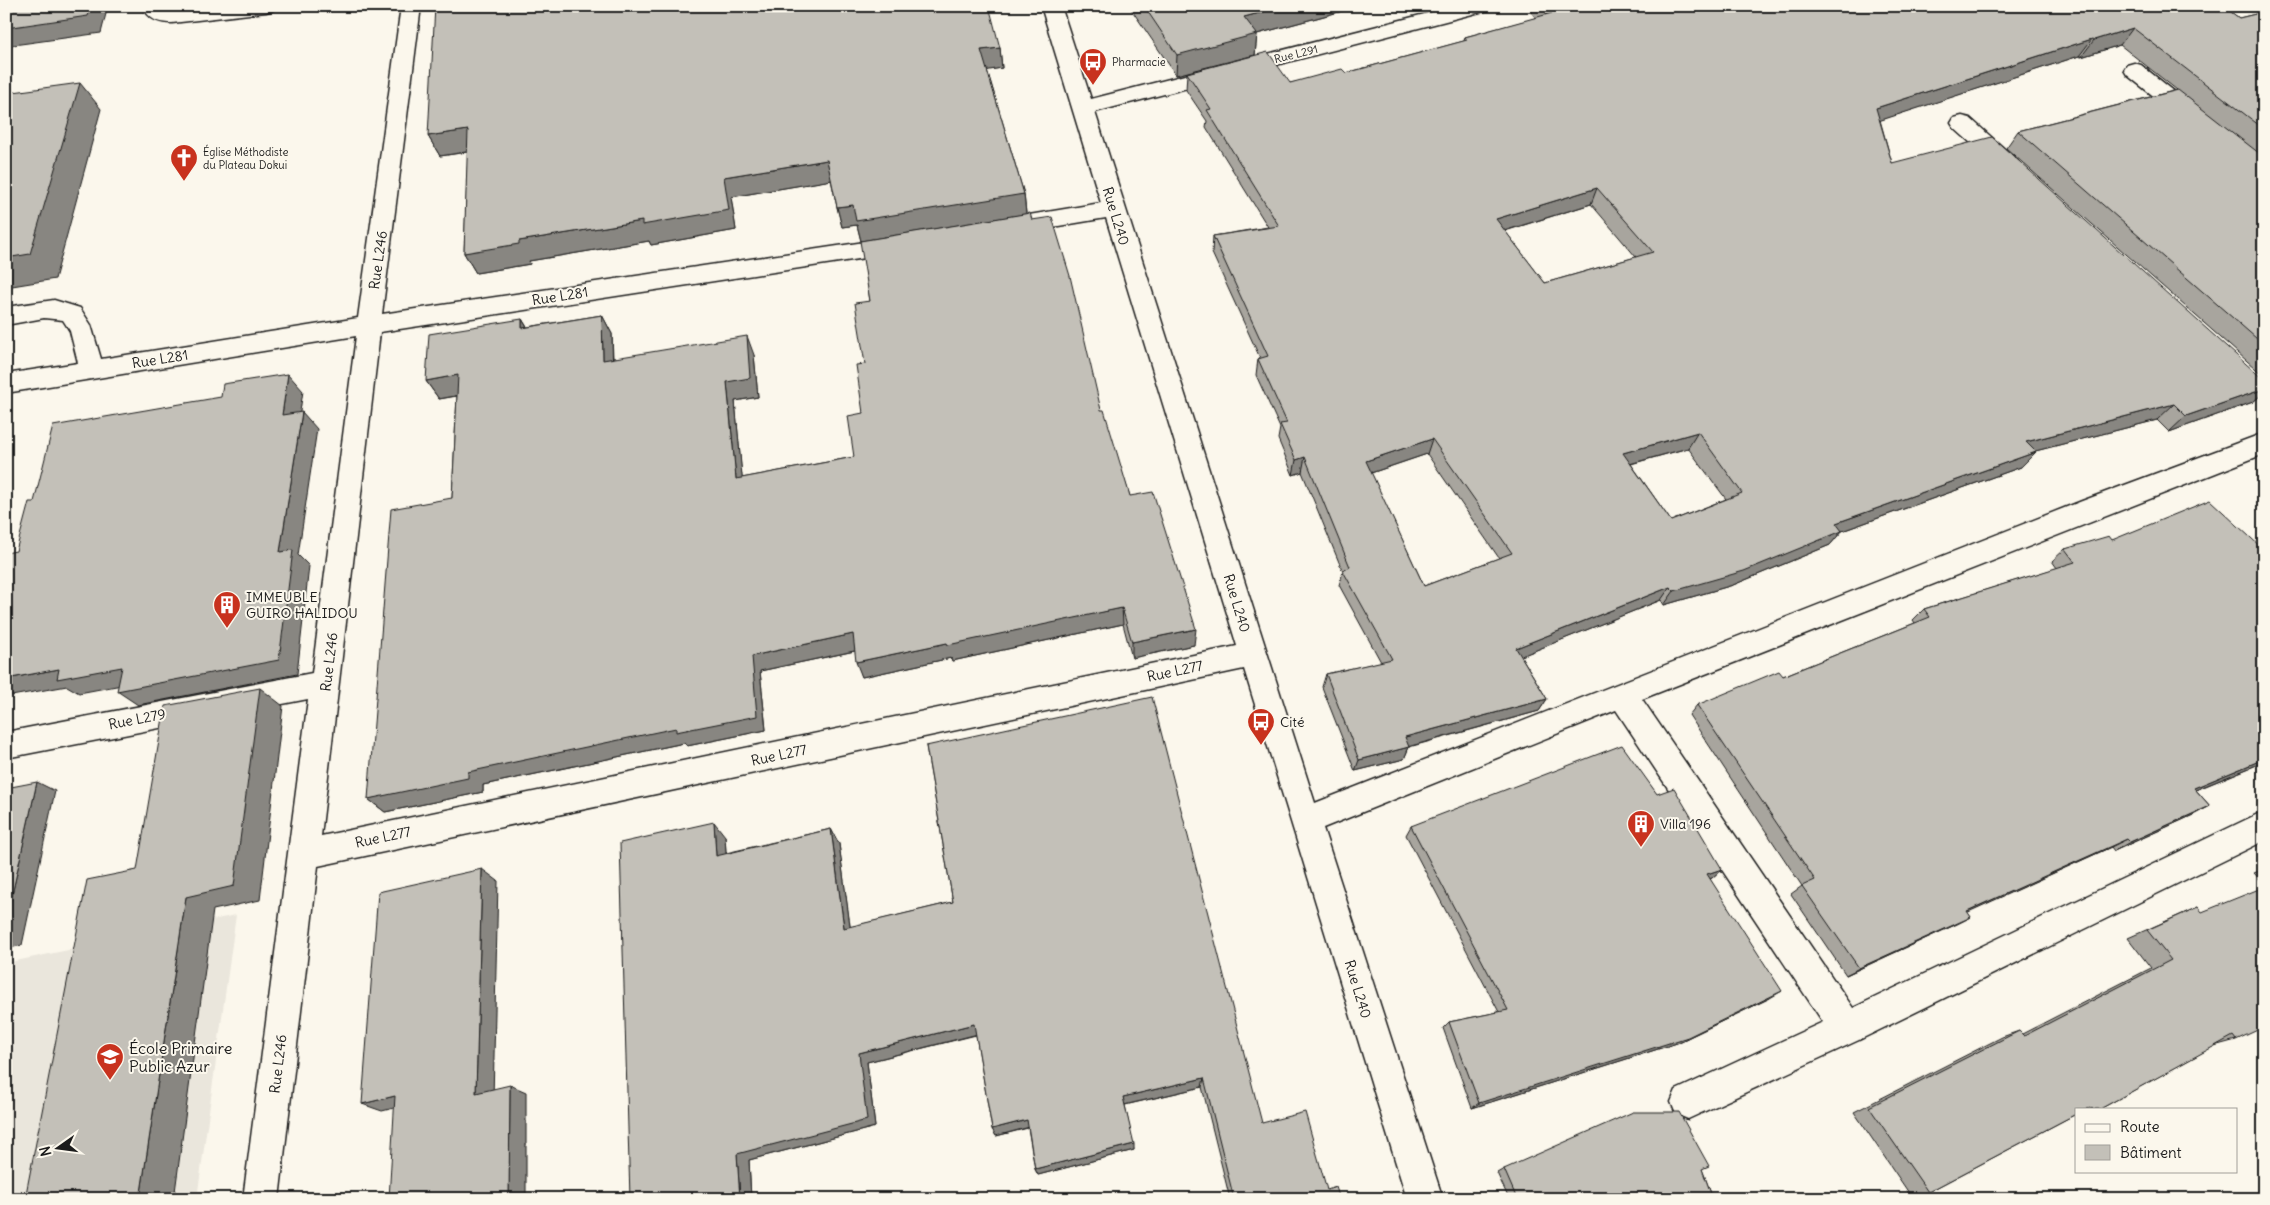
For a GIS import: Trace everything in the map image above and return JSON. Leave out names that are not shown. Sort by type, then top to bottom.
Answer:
[{"type":"street","points":[[158,6],[156,12],[164,17],[180,17],[266,6]]},
{"type":"street","name":"Rue L246","points":[[262,1199],[369,325],[411,6]]},
{"type":"street","name":"Rue L240","points":[[1051,6],[1425,1199]]},
{"type":"street","name":"Rue L291","points":[[1083,108],[1481,6]]},
{"type":"street","points":[[2134,70],[2210,131]]},
{"type":"street","points":[[1962,123],[2028,182]]},
{"type":"street","points":[[997,228],[1114,209]]},
{"type":"street","name":"Rue L281","points":[[6,384],[369,325],[919,241]]},
{"type":"street","points":[[6,316],[53,308],[69,313],[77,320],[92,370]]},
{"type":"street","points":[[1306,822],[1622,694],[1691,669],[2091,508],[2264,442]]},
{"type":"street","name":"Rue L277","points":[[305,854],[1253,654]]},
{"type":"street","name":"Rue L279","points":[[6,745],[326,683]]},
{"type":"street","points":[[1622,694],[1847,1028]]},
{"type":"street","points":[[1688,1102],[1847,1028],[2264,825]]},
{"type":"shaded area","name":"École Primaire Public Azur","points":[[236,915],[197,1199],[6,1199],[6,963]]},
{"type":"building","points":[[6,6],[91,6],[88,16],[6,28]]},
{"type":"building","points":[[435,6],[989,6],[1000,48],[981,50],[1024,194],[856,221],[853,205],[837,207],[827,160],[724,177],[729,210],[642,225],[642,221],[519,241],[519,244],[464,253],[468,130],[428,136]]},
{"type":"building","points":[[1144,6],[1286,6],[1244,17],[1257,34],[1177,55]]},
{"type":"building","points":[[1546,6],[2223,6],[2239,18],[2264,12],[2264,129],[2133,28],[2092,39],[1876,108],[1892,163],[1992,137],[2264,380],[2264,389],[2186,416],[2174,404],[2026,442],[2036,452],[1836,523],[1842,531],[1744,571],[1674,591],[1670,587],[1516,648],[1547,699],[1405,737],[1409,747],[1359,760],[1326,674],[1392,659],[1343,571],[1350,567],[1305,457],[1296,460],[1280,424],[1287,423],[1258,359],[1268,356],[1213,236],[1279,226],[1207,110],[1211,109],[1187,73],[1268,52],[1290,83],[1342,69],[1346,73],[1467,40],[1465,37],[1552,13]],"holes":[[[1597,188],[1653,252],[1545,283],[1496,219]],[[1698,432],[1742,493],[1671,521],[1623,453]],[[1432,439],[1512,553],[1424,586],[1366,461]]]},
{"type":"building","points":[[80,83],[30,254],[6,258],[6,93]]},
{"type":"building","points":[[2178,90],[2264,157],[2264,345],[2018,131]]},
{"type":"building","points":[[1030,213],[1032,220],[1052,217],[1070,276],[1101,410],[1104,410],[1130,496],[1153,492],[1196,629],[1132,642],[1122,608],[948,645],[947,643],[856,662],[853,634],[752,656],[757,716],[676,732],[676,728],[468,772],[468,778],[368,799],[391,509],[452,498],[458,375],[426,381],[429,334],[522,319],[522,328],[602,315],[603,360],[747,336],[750,378],[727,382],[736,479],[854,457],[848,416],[863,413],[856,365],[865,364],[855,303],[870,301],[860,241]]},
{"type":"building","points":[[288,374],[282,415],[302,412],[280,552],[293,550],[279,660],[117,691],[122,667],[57,679],[59,669],[6,679],[6,553],[16,551],[29,502],[34,502],[53,426],[221,397],[223,384]]},
{"type":"building","points":[[2210,500],[2264,550],[2264,759],[2194,788],[2210,806],[2130,842],[2127,839],[1967,911],[1971,917],[1859,968],[1802,886],[1815,880],[1697,705],[1779,671],[1783,676],[1930,617],[1924,609],[2075,562],[2065,549],[2109,536],[2112,540]]},
{"type":"building","points":[[260,688],[234,886],[186,897],[140,1199],[25,1199],[87,880],[137,870],[165,706]]},
{"type":"building","points":[[1152,697],[1262,1123],[1305,1112],[1327,1190],[1336,1187],[1340,1199],[1234,1199],[1204,1078],[1123,1097],[1134,1144],[1035,1169],[1027,1120],[992,1129],[974,1024],[859,1053],[867,1120],[737,1154],[740,1199],[630,1199],[620,843],[714,822],[716,856],[831,829],[844,928],[953,902],[926,746]]},
{"type":"building","points":[[1622,745],[1657,794],[1674,788],[1722,869],[1707,874],[1782,991],[1688,1037],[1479,1103],[1449,1022],[1508,1010],[1411,826]]},
{"type":"building","points":[[37,782],[6,922],[6,788]]},
{"type":"building","points":[[482,869],[476,1093],[510,1085],[509,1199],[389,1199],[395,1096],[362,1104],[378,892]]},
{"type":"building","points":[[2264,887],[2264,1027],[2236,1040],[2233,1036],[2102,1108],[2075,1108],[2075,1115],[1928,1192],[1869,1107],[2019,1031],[2024,1036],[2171,960],[2147,930],[2198,907],[2202,912]]},
{"type":"building","points":[[1633,1112],[1679,1112],[1709,1166],[1702,1169],[1713,1199],[1517,1199],[1504,1169]]},
{"type":"place","name":"Pharmacie","points":[[1093,86]]},
{"type":"place","name":"Église Méthodiste du Plateau Dokui","points":[[184,182]]},
{"type":"place","name":"IMMEUBLE GUIRO HALIDOU","points":[[227,629]]},
{"type":"place","name":"Cité","points":[[1261,746]]},
{"type":"place","name":"Villa 196","points":[[1641,848]]},
{"type":"place","name":"École Primaire Public Azur","points":[[110,1081]]}]
